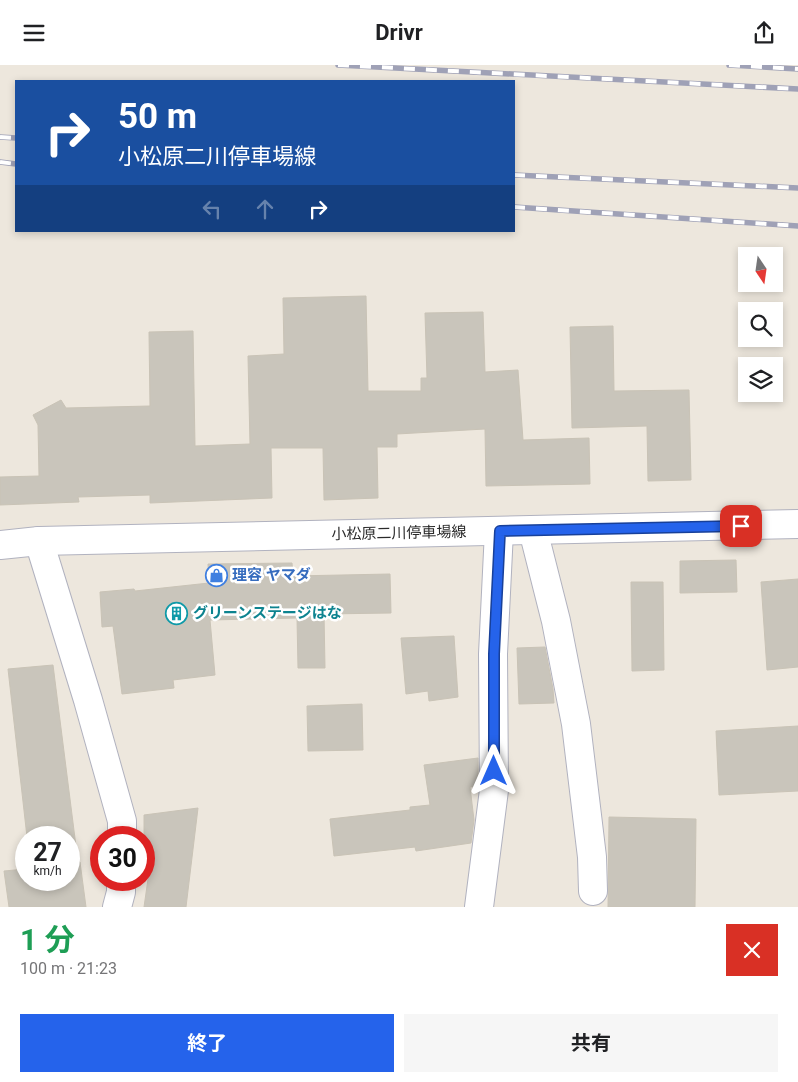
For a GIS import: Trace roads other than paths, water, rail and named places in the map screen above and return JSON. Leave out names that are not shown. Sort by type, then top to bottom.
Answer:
[{"type":"street","name":"小松原二川停車場線","points":[[0,545],[39,541],[798,524]]},
{"type":"street","points":[[479,907],[494,790],[494,654],[500,531]]},
{"type":"street","points":[[533,531],[556,621],[576,724],[592,857],[593,891]]},
{"type":"street","points":[[39,541],[88,700],[122,826]]},
{"type":"street","points":[[117,907],[121,891]]},
{"type":"railway","points":[[338,65],[798,89]]},
{"type":"railway","points":[[729,65],[798,69]]},
{"type":"railway","points":[[0,137],[15,138]]},
{"type":"railway","points":[[0,162],[15,164]]},
{"type":"railway","points":[[515,175],[798,188]]},
{"type":"railway","points":[[515,207],[798,226]]},
{"type":"place","name":"理容 ヤマダ","points":[[216,575]]},
{"type":"place","name":"グリーンステージはな","points":[[177,613]]}]
